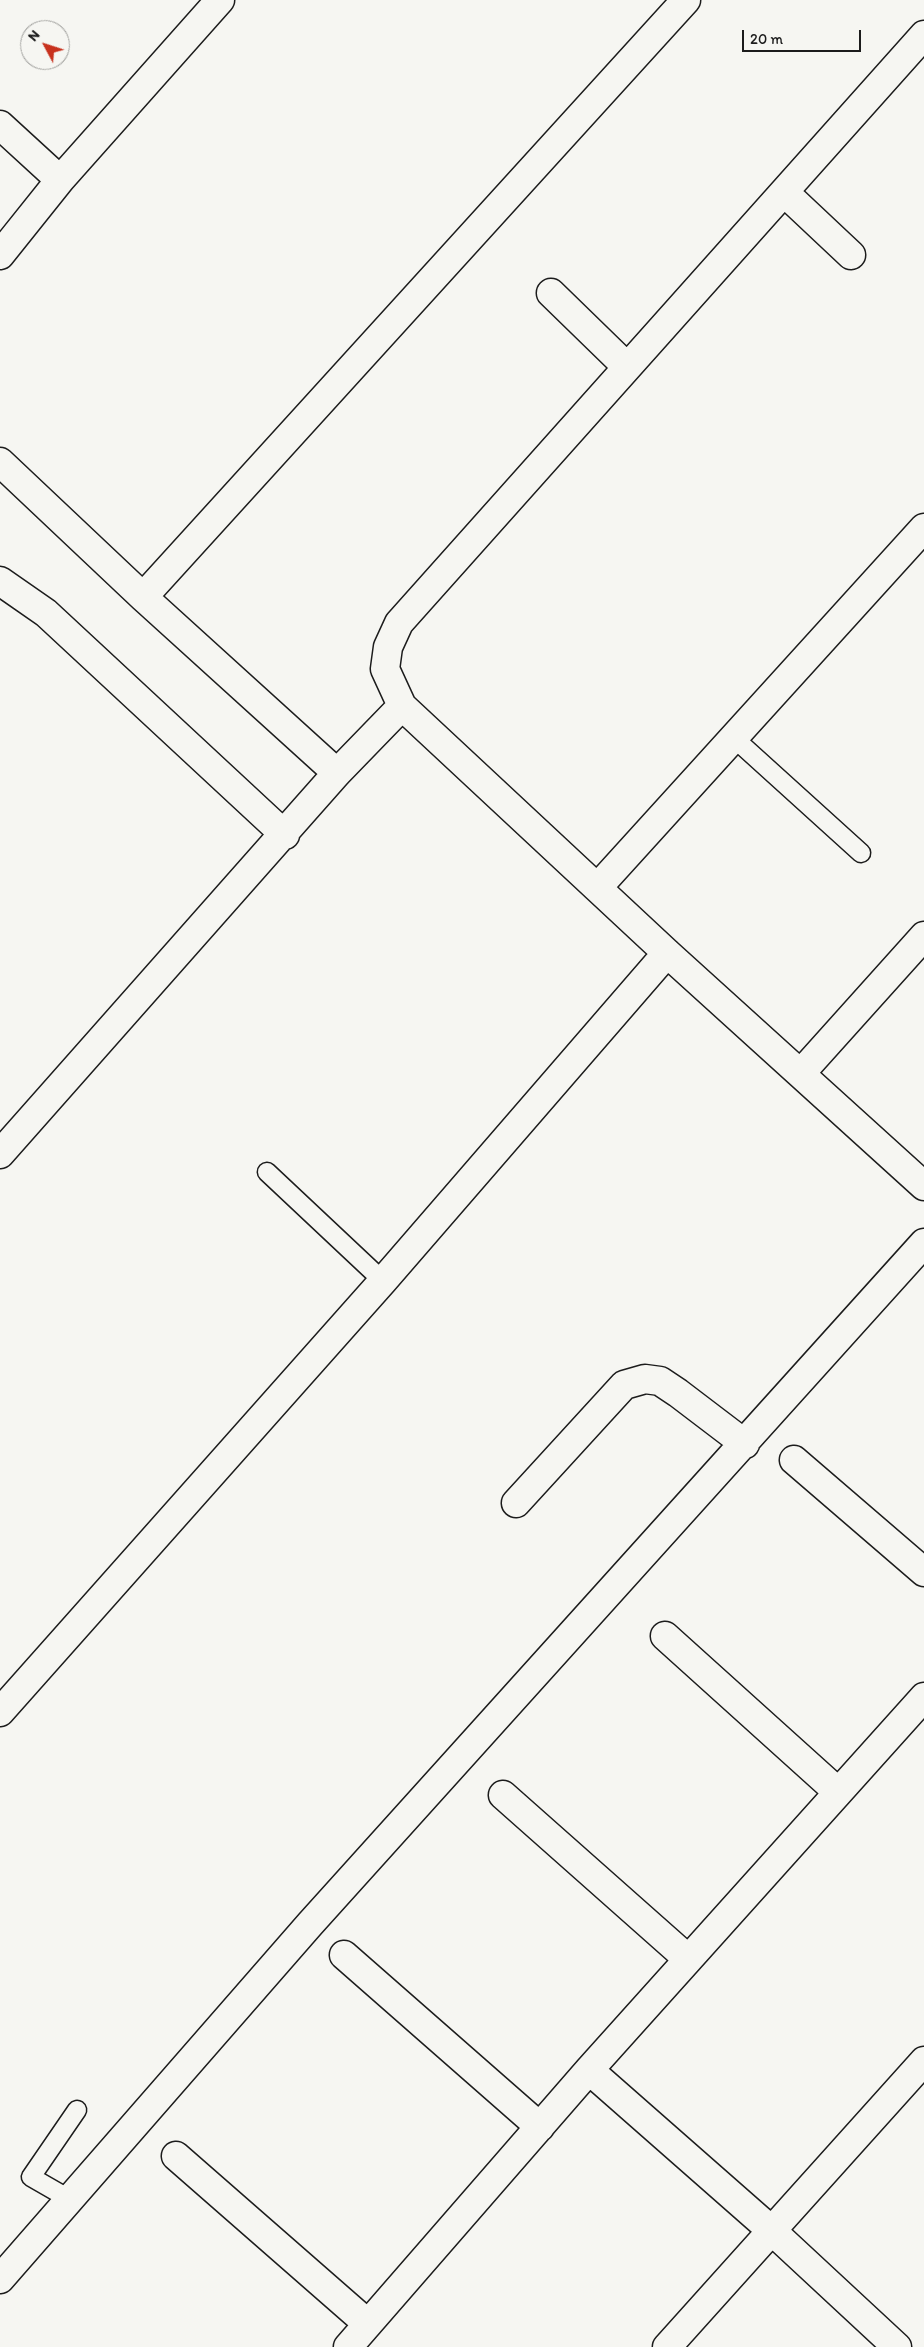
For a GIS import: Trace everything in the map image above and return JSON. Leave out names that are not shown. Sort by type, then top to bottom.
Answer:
[{"type":"street","points":[[0,255],[60,180],[220,0]]},
{"type":"street","points":[[143,597],[686,0]]},
{"type":"street","points":[[924,34],[399,623],[388,647],[385,669],[402,706],[667,953],[924,1186]]},
{"type":"street","points":[[0,125],[60,180]]},
{"type":"street","points":[[784,192],[851,255]]},
{"type":"street","points":[[551,293],[627,367]]},
{"type":"street","points":[[0,462],[143,597],[337,773]]},
{"type":"street","points":[[598,887],[924,528]]},
{"type":"street","points":[[0,581],[46,613],[284,835]]},
{"type":"street","points":[[0,1154],[337,773],[402,706]]},
{"type":"street","points":[[800,1072],[924,936]]},
{"type":"street","points":[[0,1712],[383,1281],[667,953]]},
{"type":"street","points":[[0,2279],[71,2200],[310,1924],[745,1444],[924,1243]]},
{"type":"street","points":[[516,1503],[624,1385],[645,1378],[660,1381],[745,1444]]},
{"type":"street","points":[[794,1460],[924,1572]]},
{"type":"street","points":[[665,1636],[838,1792]]},
{"type":"street","points":[[348,2347],[589,2070],[924,1697]]},
{"type":"street","points":[[503,1795],[688,1959]]},
{"type":"street","points":[[344,1955],[540,2127]]},
{"type":"street","points":[[667,2347],[924,2061]]},
{"type":"street","points":[[589,2070],[771,2230],[897,2347]]},
{"type":"street","points":[[176,2156],[368,2324]]},
{"type":"lane","points":[[734,738],[861,853]]},
{"type":"lane","points":[[267,1172],[383,1281]]},
{"type":"lane","points":[[71,2200],[31,2177],[77,2110]]}]
